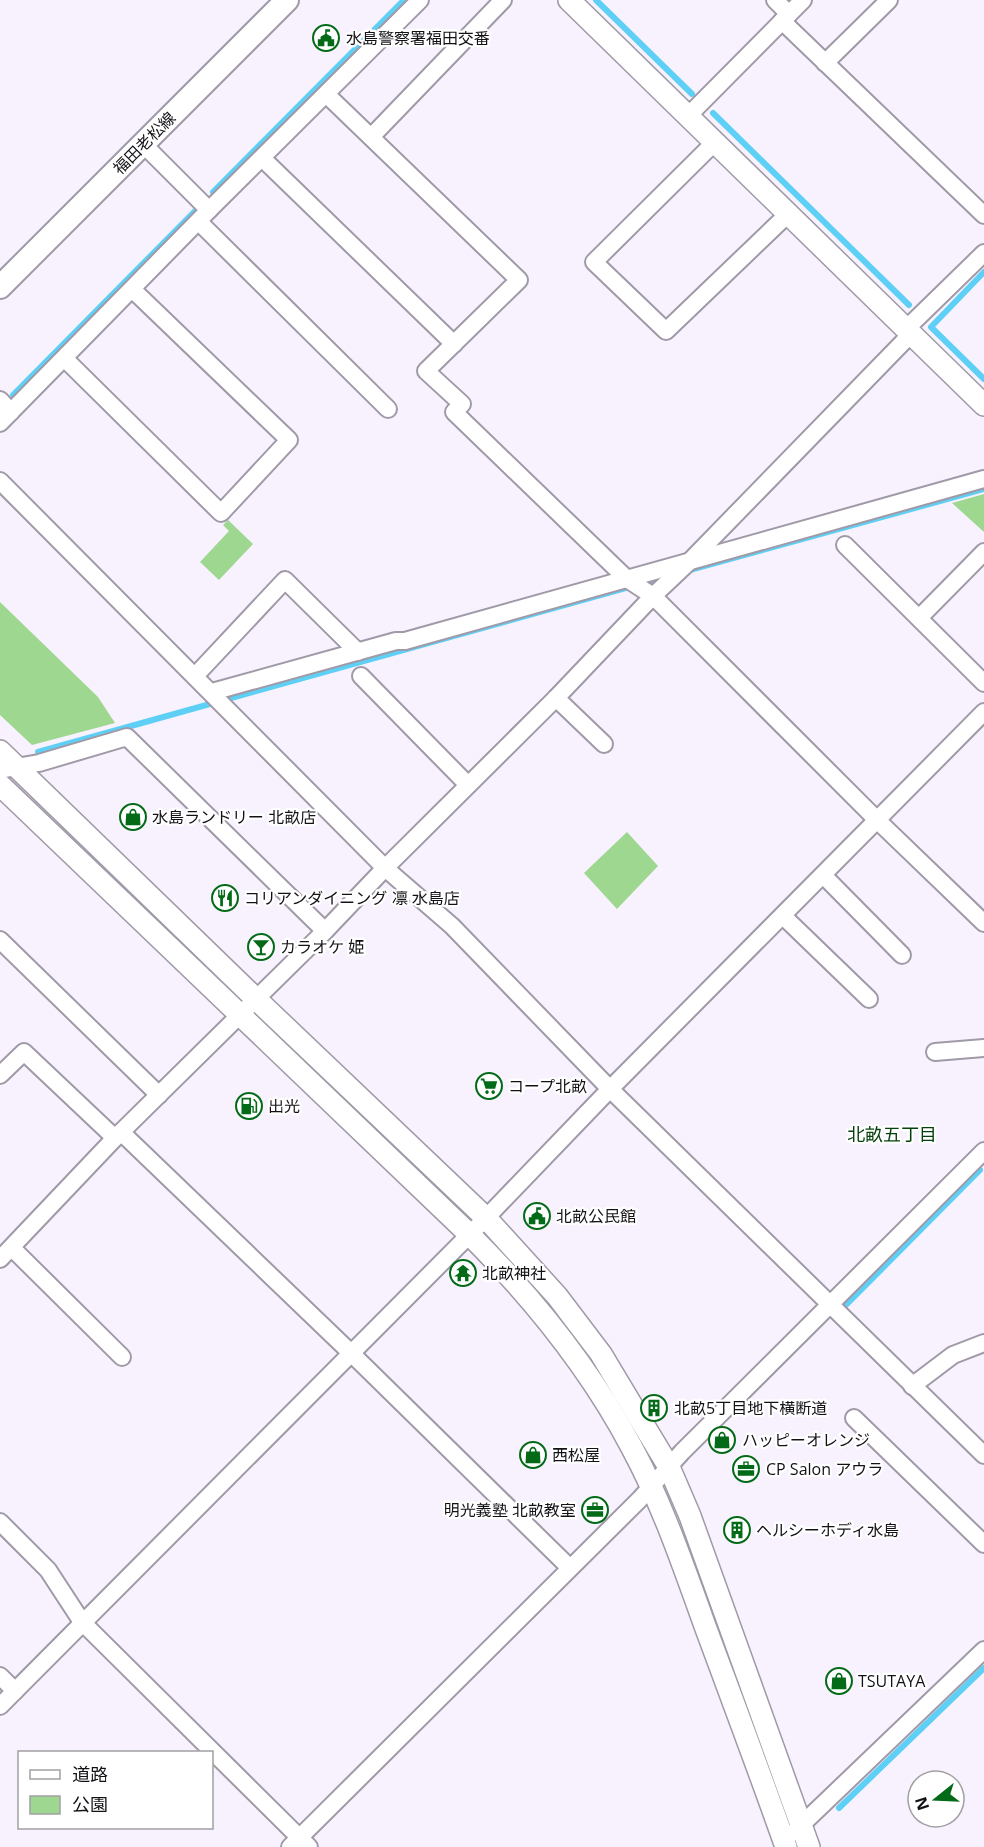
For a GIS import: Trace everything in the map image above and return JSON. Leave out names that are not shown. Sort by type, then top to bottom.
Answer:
[{"type":"main road","name":"福田老松線","points":[[0,287],[287,0]]},
{"type":"street","points":[[4,412],[64,358],[420,0]]},
{"type":"street","points":[[371,137],[503,0]]},
{"type":"street","points":[[569,0],[984,405]]},
{"type":"street","points":[[775,0],[785,18],[825,63],[984,215]]},
{"type":"street","points":[[687,116],[803,0]]},
{"type":"street","points":[[825,63],[889,0]]},
{"type":"street","points":[[326,94],[519,280],[426,371],[462,404],[454,412],[638,586],[984,923]]},
{"type":"street","points":[[715,142],[594,262],[666,331],[788,214]]},
{"type":"street","points":[[143,144],[204,216],[388,409]]},
{"type":"street","points":[[262,158],[454,344]]},
{"type":"street","points":[[218,698],[396,641],[671,579],[984,252]]},
{"type":"street","points":[[64,358],[221,513],[290,440],[132,289]]},
{"type":"street","points":[[122,1357],[6,1253],[118,1135],[556,698],[638,586],[687,564],[984,478]]},
{"type":"street","points":[[0,481],[385,868],[452,926],[610,1089],[829,1306],[984,1455]]},
{"type":"street","points":[[845,545],[984,683]]},
{"type":"street","points":[[920,618],[984,552]]},
{"type":"street","points":[[195,676],[285,580],[358,652]]},
{"type":"street","points":[[361,676],[468,785]]},
{"type":"street","points":[[556,698],[604,744]]},
{"type":"street","points":[[0,1706],[486,1218],[610,1089],[984,712]]},
{"type":"street","points":[[8,769],[39,763],[127,737],[325,931]]},
{"type":"street","points":[[0,751],[8,769],[256,999],[486,1218],[556,1296],[601,1354],[669,1467],[690,1516],[809,1847]]},
{"type":"street","points":[[0,785],[469,1234],[506,1271],[551,1325],[593,1382],[652,1486],[785,1844],[801,1825],[984,1650]]},
{"type":"street","points":[[823,875],[902,955]]},
{"type":"street","points":[[783,916],[869,999]]},
{"type":"street","points":[[0,940],[159,1095]]},
{"type":"street","points":[[935,1052],[984,1048]]},
{"type":"street","points":[[0,1075],[24,1052],[118,1135],[351,1353],[570,1568]]},
{"type":"street","points":[[213,1755],[300,1844],[669,1467],[982,1155]]},
{"type":"street","points":[[912,1386],[953,1355],[984,1343]]},
{"type":"street","points":[[854,1418],[984,1544]]},
{"type":"street","points":[[0,1522],[48,1570],[82,1622],[209,1751]]},
{"type":"street","points":[[0,1676],[15,1690]]},
{"type":"green space","points":[[984,494],[984,532],[952,503]]},
{"type":"green space","points":[[228,520],[253,544],[219,580],[200,562],[229,531],[223,525]]},
{"type":"green space","points":[[0,602],[98,697],[115,723],[32,745],[0,715]]},
{"type":"green space","points":[[627,832],[658,866],[617,909],[584,873]]},
{"type":"waterway","points":[[213,192],[404,0]]},
{"type":"waterway","points":[[596,0],[692,94]]},
{"type":"waterway","points":[[713,113],[909,305]]},
{"type":"waterway","points":[[13,395],[196,210]]},
{"type":"waterway","points":[[984,272],[931,327],[984,379]]},
{"type":"waterway","points":[[686,571],[984,489]]},
{"type":"waterway","points":[[38,752],[665,577]]},
{"type":"waterway","points":[[845,1306],[980,1170]]},
{"type":"waterway","points":[[839,1808],[984,1668]]},
{"type":"place","name":"水島警察署福田交番","points":[[326,38]]},
{"type":"place","name":"水島ランドリー 北畝店","points":[[133,817]]},
{"type":"place","name":"コリアンダイニング 凛 水島店","points":[[225,898]]},
{"type":"place","name":"カラオケ 姫","points":[[261,947]]},
{"type":"place","name":"コープ北畝","points":[[489,1086]]},
{"type":"place","name":"出光","points":[[249,1106]]},
{"type":"place","name":"北畝公民館","points":[[537,1216]]},
{"type":"place","name":"北畝神社","points":[[463,1273]]},
{"type":"place","name":"北畝5丁目地下横断道","points":[[654,1408]]},
{"type":"place","name":"ハッピーオレンジ","points":[[722,1440]]},
{"type":"place","name":"西松屋","points":[[533,1455]]},
{"type":"place","name":"CP Salon アウラ","points":[[746,1469]]},
{"type":"place","name":"明光義塾 北畝教室","points":[[595,1510]]},
{"type":"place","name":"ヘルシーホディ水島","points":[[737,1530]]},
{"type":"place","name":"TSUTAYA","points":[[839,1681]]},
{"type":"district","name":"北畝五丁目","points":[[892,1135]]}]
